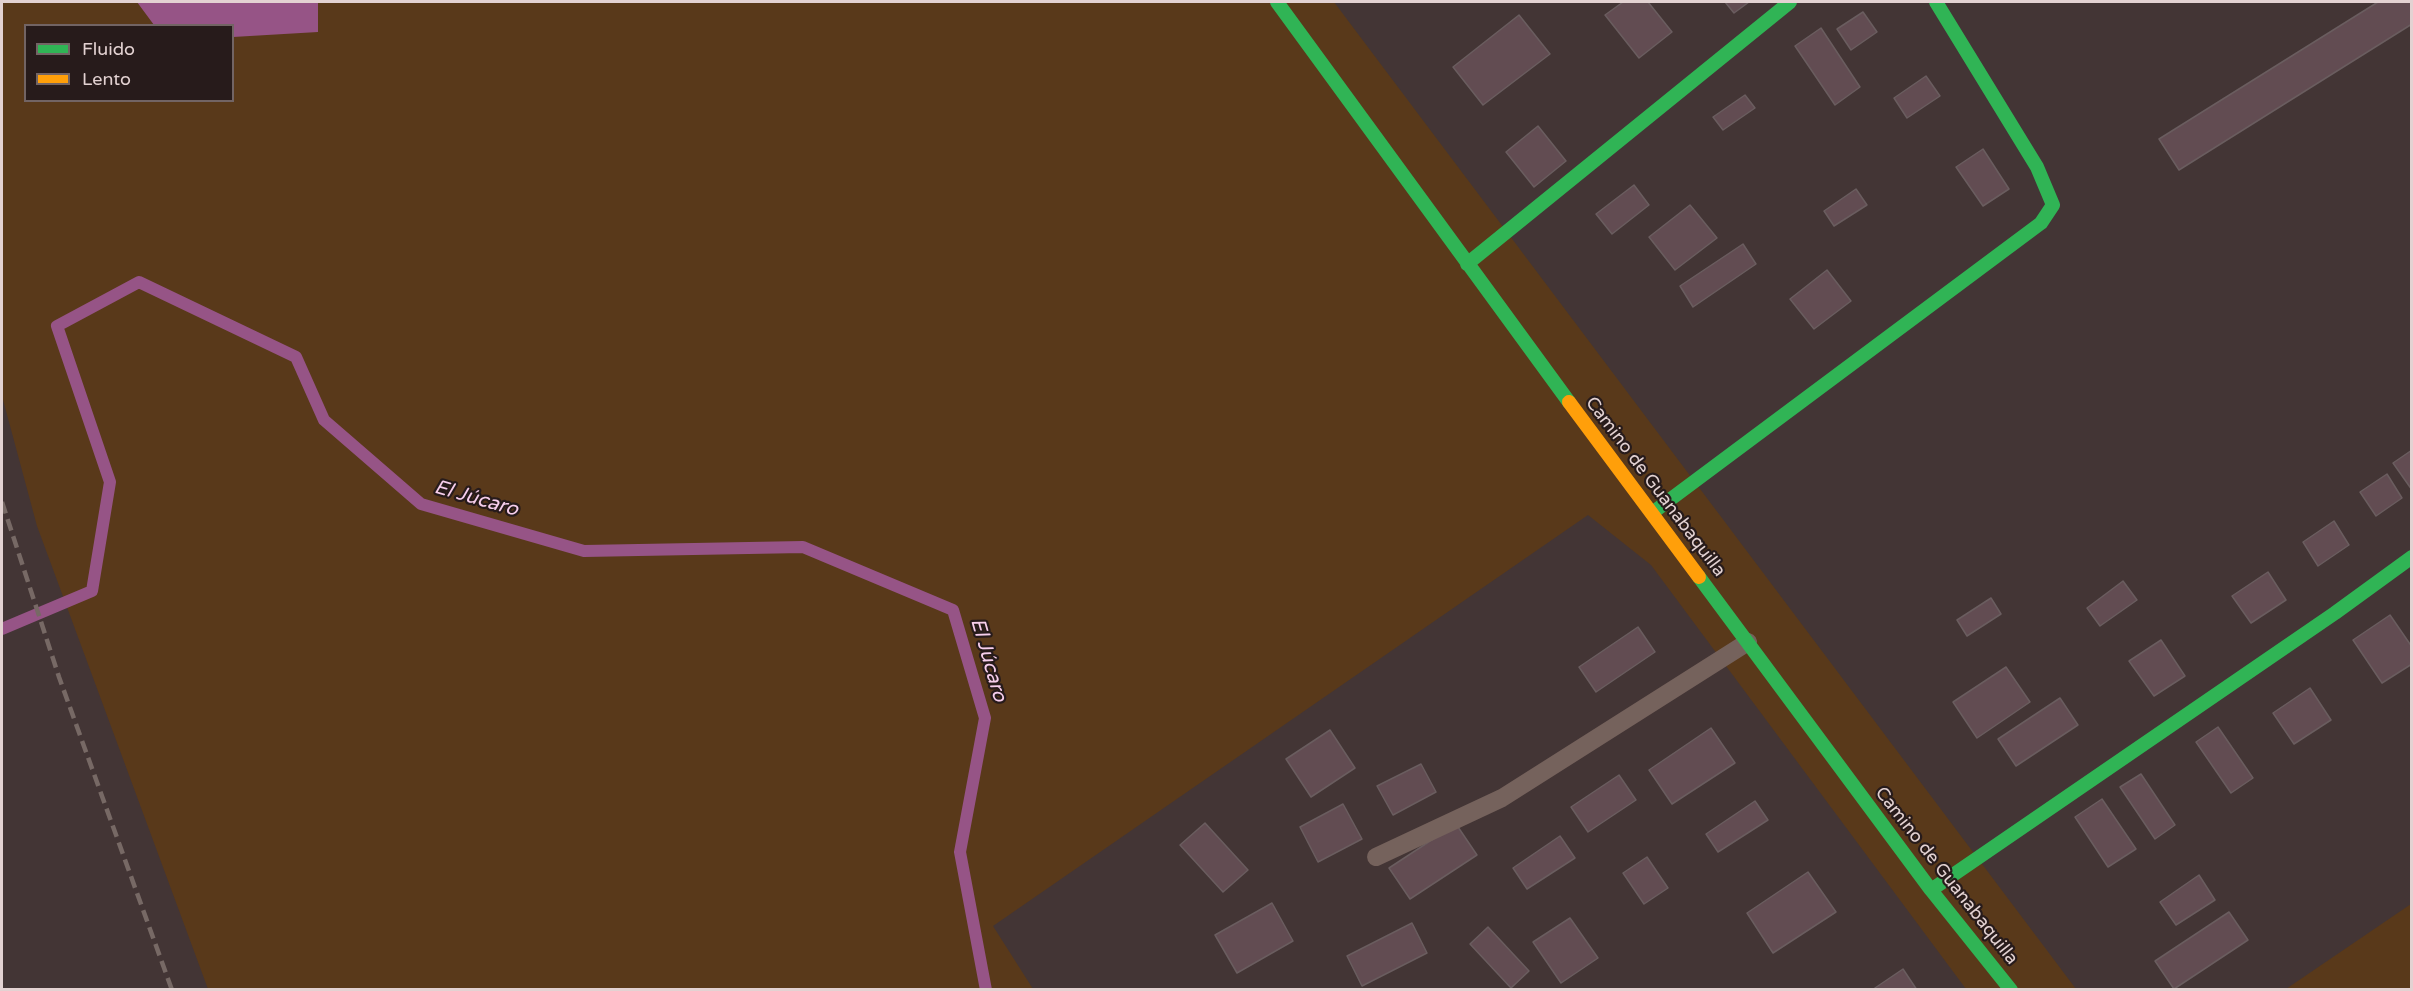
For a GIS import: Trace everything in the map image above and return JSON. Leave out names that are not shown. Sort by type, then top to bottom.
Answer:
[{"type":"street","name":"Camino de Guanabaquilla","points":[[1276,2],[1467,264],[1931,890],[2011,990]]},
{"type":"street","points":[[1467,264],[1790,2]]},
{"type":"street","points":[[1653,513],[2041,223],[2053,205],[2037,167],[1936,2]]},
{"type":"street","points":[[1931,890],[2335,613],[2412,557]]},
{"type":"lane","points":[[1376,857],[1502,798],[1748,642]]},
{"type":"shaded area","points":[[2,2],[1334,2],[2076,989],[1966,989],[1651,565],[1588,515],[993,926],[1033,989],[208,989],[37,526],[2,396]]},
{"type":"shaded area","points":[[137,2],[318,2],[318,32],[234,37],[234,24],[153,24]]},
{"type":"shaded area","points":[[2411,904],[2411,989],[2286,989]]},
{"type":"building","points":[[1623,2],[1648,2],[1672,32],[1639,58],[1605,15]]},
{"type":"building","points":[[1725,2],[1749,2],[1734,13]]},
{"type":"building","points":[[2378,2],[2412,2],[2412,24],[2179,170],[2159,139]]},
{"type":"building","points":[[1863,12],[1877,32],[1851,50],[1837,29]]},
{"type":"building","points":[[1519,15],[1550,54],[1483,105],[1453,67]]},
{"type":"building","points":[[1821,28],[1860,87],[1835,105],[1795,46]]},
{"type":"building","points":[[1926,76],[1940,96],[1907,118],[1894,98]]},
{"type":"building","points":[[1745,95],[1755,108],[1723,130],[1713,117]]},
{"type":"building","points":[[1538,126],[1566,161],[1534,187],[1506,152]]},
{"type":"building","points":[[1983,149],[2009,189],[1983,206],[1956,167]]},
{"type":"building","points":[[1634,185],[1649,205],[1612,234],[1596,214]]},
{"type":"building","points":[[1856,189],[1867,205],[1834,226],[1824,211]]},
{"type":"building","points":[[1690,205],[1717,238],[1675,270],[1649,237]]},
{"type":"building","points":[[1743,244],[1756,264],[1693,307],[1680,286]]},
{"type":"building","points":[[1827,270],[1851,301],[1814,329],[1790,299]]},
{"type":"building","points":[[2412,450],[2412,490],[2393,463]]},
{"type":"building","points":[[2387,474],[2402,498],[2376,516],[2360,492]]},
{"type":"building","points":[[2334,521],[2349,545],[2318,566],[2303,542]]},
{"type":"building","points":[[2268,572],[2286,600],[2251,623],[2232,596]]},
{"type":"building","points":[[2123,581],[2137,600],[2100,626],[2087,608]]},
{"type":"building","points":[[1991,598],[2001,614],[1967,636],[1957,620]]},
{"type":"building","points":[[2390,615],[2412,647],[2412,664],[2382,683],[2353,640]]},
{"type":"building","points":[[1638,627],[1655,652],[1596,692],[1579,667]]},
{"type":"building","points":[[2161,640],[2185,676],[2154,696],[2129,661]]},
{"type":"building","points":[[2006,667],[2030,702],[1977,738],[1953,702]]},
{"type":"building","points":[[2310,688],[2331,720],[2294,744],[2273,713]]},
{"type":"building","points":[[2060,698],[2078,725],[2016,766],[1998,739]]},
{"type":"building","points":[[2218,727],[2253,778],[2231,793],[2196,742]]},
{"type":"building","points":[[1711,728],[1735,763],[1672,804],[1649,770]]},
{"type":"building","points":[[1330,730],[1355,768],[1311,797],[1286,759]]},
{"type":"building","points":[[1421,764],[1436,792],[1393,815],[1377,786]]},
{"type":"building","points":[[2141,774],[2175,825],[2155,839],[2120,787]]},
{"type":"building","points":[[1619,775],[1636,800],[1588,832],[1571,807]]},
{"type":"building","points":[[2102,799],[2136,849],[2108,867],[2075,817]]},
{"type":"building","points":[[1755,801],[1768,820],[1718,852],[1706,834]]},
{"type":"building","points":[[1343,804],[1362,839],[1318,862],[1300,827]]},
{"type":"building","points":[[1205,823],[1248,870],[1223,892],[1180,845]]},
{"type":"building","points":[[1456,824],[1477,855],[1410,899],[1389,868]]},
{"type":"building","points":[[1560,836],[1575,858],[1527,889],[1513,868]]},
{"type":"building","points":[[1647,857],[1668,888],[1644,904],[1623,873]]},
{"type":"building","points":[[1808,872],[1836,912],[1773,953],[1747,913]]},
{"type":"building","points":[[2199,875],[2215,900],[2176,925],[2160,902]]},
{"type":"building","points":[[1272,903],[1293,941],[1237,973],[1215,935]]},
{"type":"building","points":[[2229,912],[2248,940],[2174,989],[2155,961]]},
{"type":"building","points":[[1570,918],[1598,958],[1561,983],[1533,942]]},
{"type":"building","points":[[1412,923],[1427,953],[1362,986],[1347,956]]},
{"type":"building","points":[[1488,927],[1529,971],[1511,988],[1470,944]]},
{"type":"building","points":[[1903,969],[1917,990],[1872,990]]},
{"type":"waterway","name":"El Júcaro","points":[[2,629],[92,591],[110,482],[57,326],[139,282],[296,357],[324,420],[421,504],[584,551],[803,547],[953,610],[985,718],[960,852],[986,990]]},
{"type":"railway","points":[[2,502],[59,677],[172,990]]},
{"type":"traffic: fast","points":[[1277,2],[1569,402]]},
{"type":"traffic: fast","points":[[1467,264],[1790,2]]},
{"type":"traffic: fast","points":[[1652,513],[2041,223],[2053,205],[2037,167],[1936,2]]},
{"type":"traffic: fast","points":[[1931,890],[2335,613],[2412,557]]},
{"type":"traffic: fast","points":[[1699,577],[1931,890],[2011,990]]},
{"type":"traffic: slow","points":[[1569,402],[1699,577]]}]
